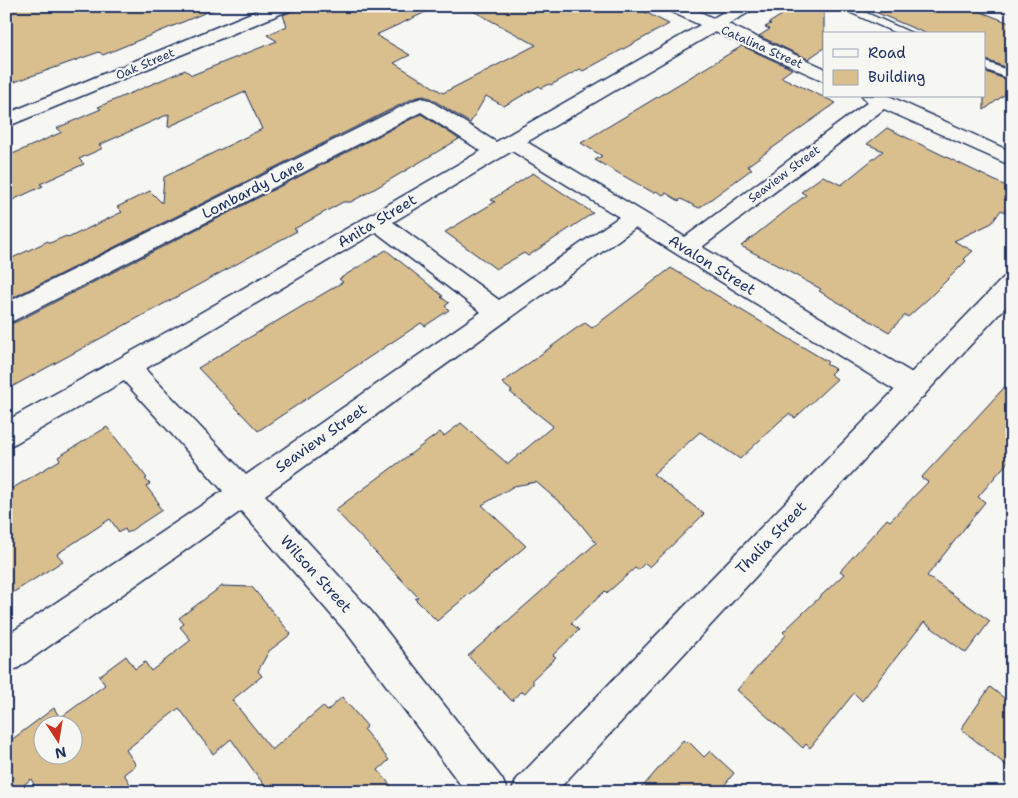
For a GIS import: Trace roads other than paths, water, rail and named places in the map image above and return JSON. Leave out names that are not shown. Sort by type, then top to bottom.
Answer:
[{"type":"street","name":"Oak Street","points":[[6,121],[284,6]]},
{"type":"street","name":"Catalina Street","points":[[673,6],[823,75]]},
{"type":"street","name":"Anita Street","points":[[6,435],[128,368],[504,146],[747,6]]},
{"type":"street","points":[[877,98],[1012,160]]},
{"type":"street","name":"Seaview Street","points":[[685,248],[877,98]]},
{"type":"street","name":"Lombardy Lane","points":[[6,314],[422,104],[504,146]]},
{"type":"street","name":"Avalon Street","points":[[504,146],[635,217],[914,388]]},
{"type":"street","name":"Seaview Street","points":[[6,656],[244,493],[635,217]]},
{"type":"street","points":[[377,221],[498,312]]},
{"type":"street","name":"Thalia Street","points":[[530,792],[1012,284]]},
{"type":"street","name":"Wilson Street","points":[[128,368],[244,493],[359,622],[489,792]]},
{"type":"lane","points":[[841,6],[903,32]]},
{"type":"lane","points":[[986,66],[1012,76]]}]
